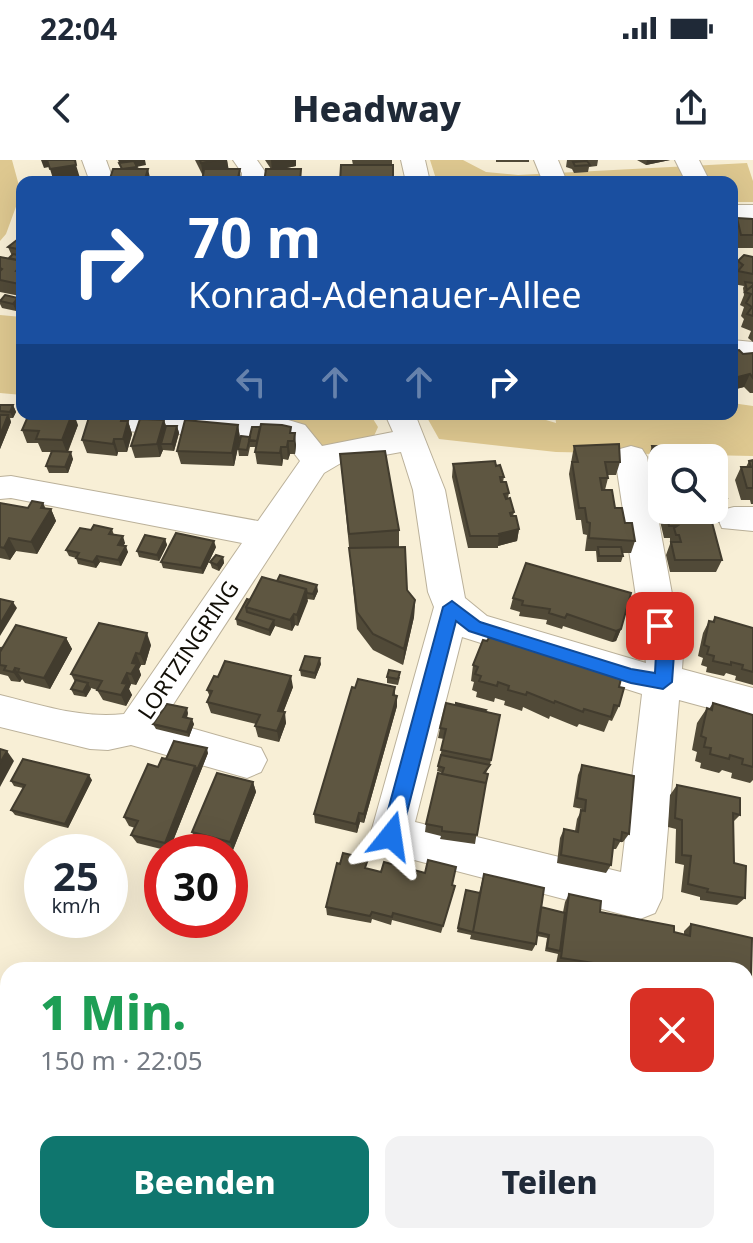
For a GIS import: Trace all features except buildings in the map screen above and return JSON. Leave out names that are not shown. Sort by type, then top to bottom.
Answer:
[{"type":"street","points":[[103,420],[285,429],[294,432],[317,461],[406,426],[429,490],[441,579],[452,607],[475,627],[631,676],[699,688],[753,704]]},
{"type":"street","points":[[452,607],[391,836],[640,898],[665,654],[631,457]]},
{"type":"street","name":"LORTZINGRING","points":[[0,711],[98,733],[122,733],[132,729],[142,721],[264,535],[317,461]]},
{"type":"street","points":[[0,488],[11,487],[264,535]]},
{"type":"street","points":[[132,729],[247,760]]},
{"type":"shaded area","points":[[0,160],[12,160],[16,176],[16,207],[6,234],[0,241]]},
{"type":"shaded area","points":[[430,160],[463,160],[486,172],[518,175],[747,163],[753,181],[753,202],[738,202],[738,176],[435,176]]},
{"type":"shaded area","points":[[0,315],[16,316],[16,394],[0,393]]},
{"type":"shaded area","points":[[738,404],[753,406],[753,456],[728,455],[728,444],[648,444],[648,454],[556,452],[439,439],[428,420],[546,420],[556,423],[556,420],[738,420]]},
{"type":"shaded area","points":[[180,420],[374,420],[378,427],[374,436],[316,449],[297,428]]},
{"type":"route","points":[[391,836],[452,607],[475,627],[631,676],[663,682],[665,654],[660,626]]}]
